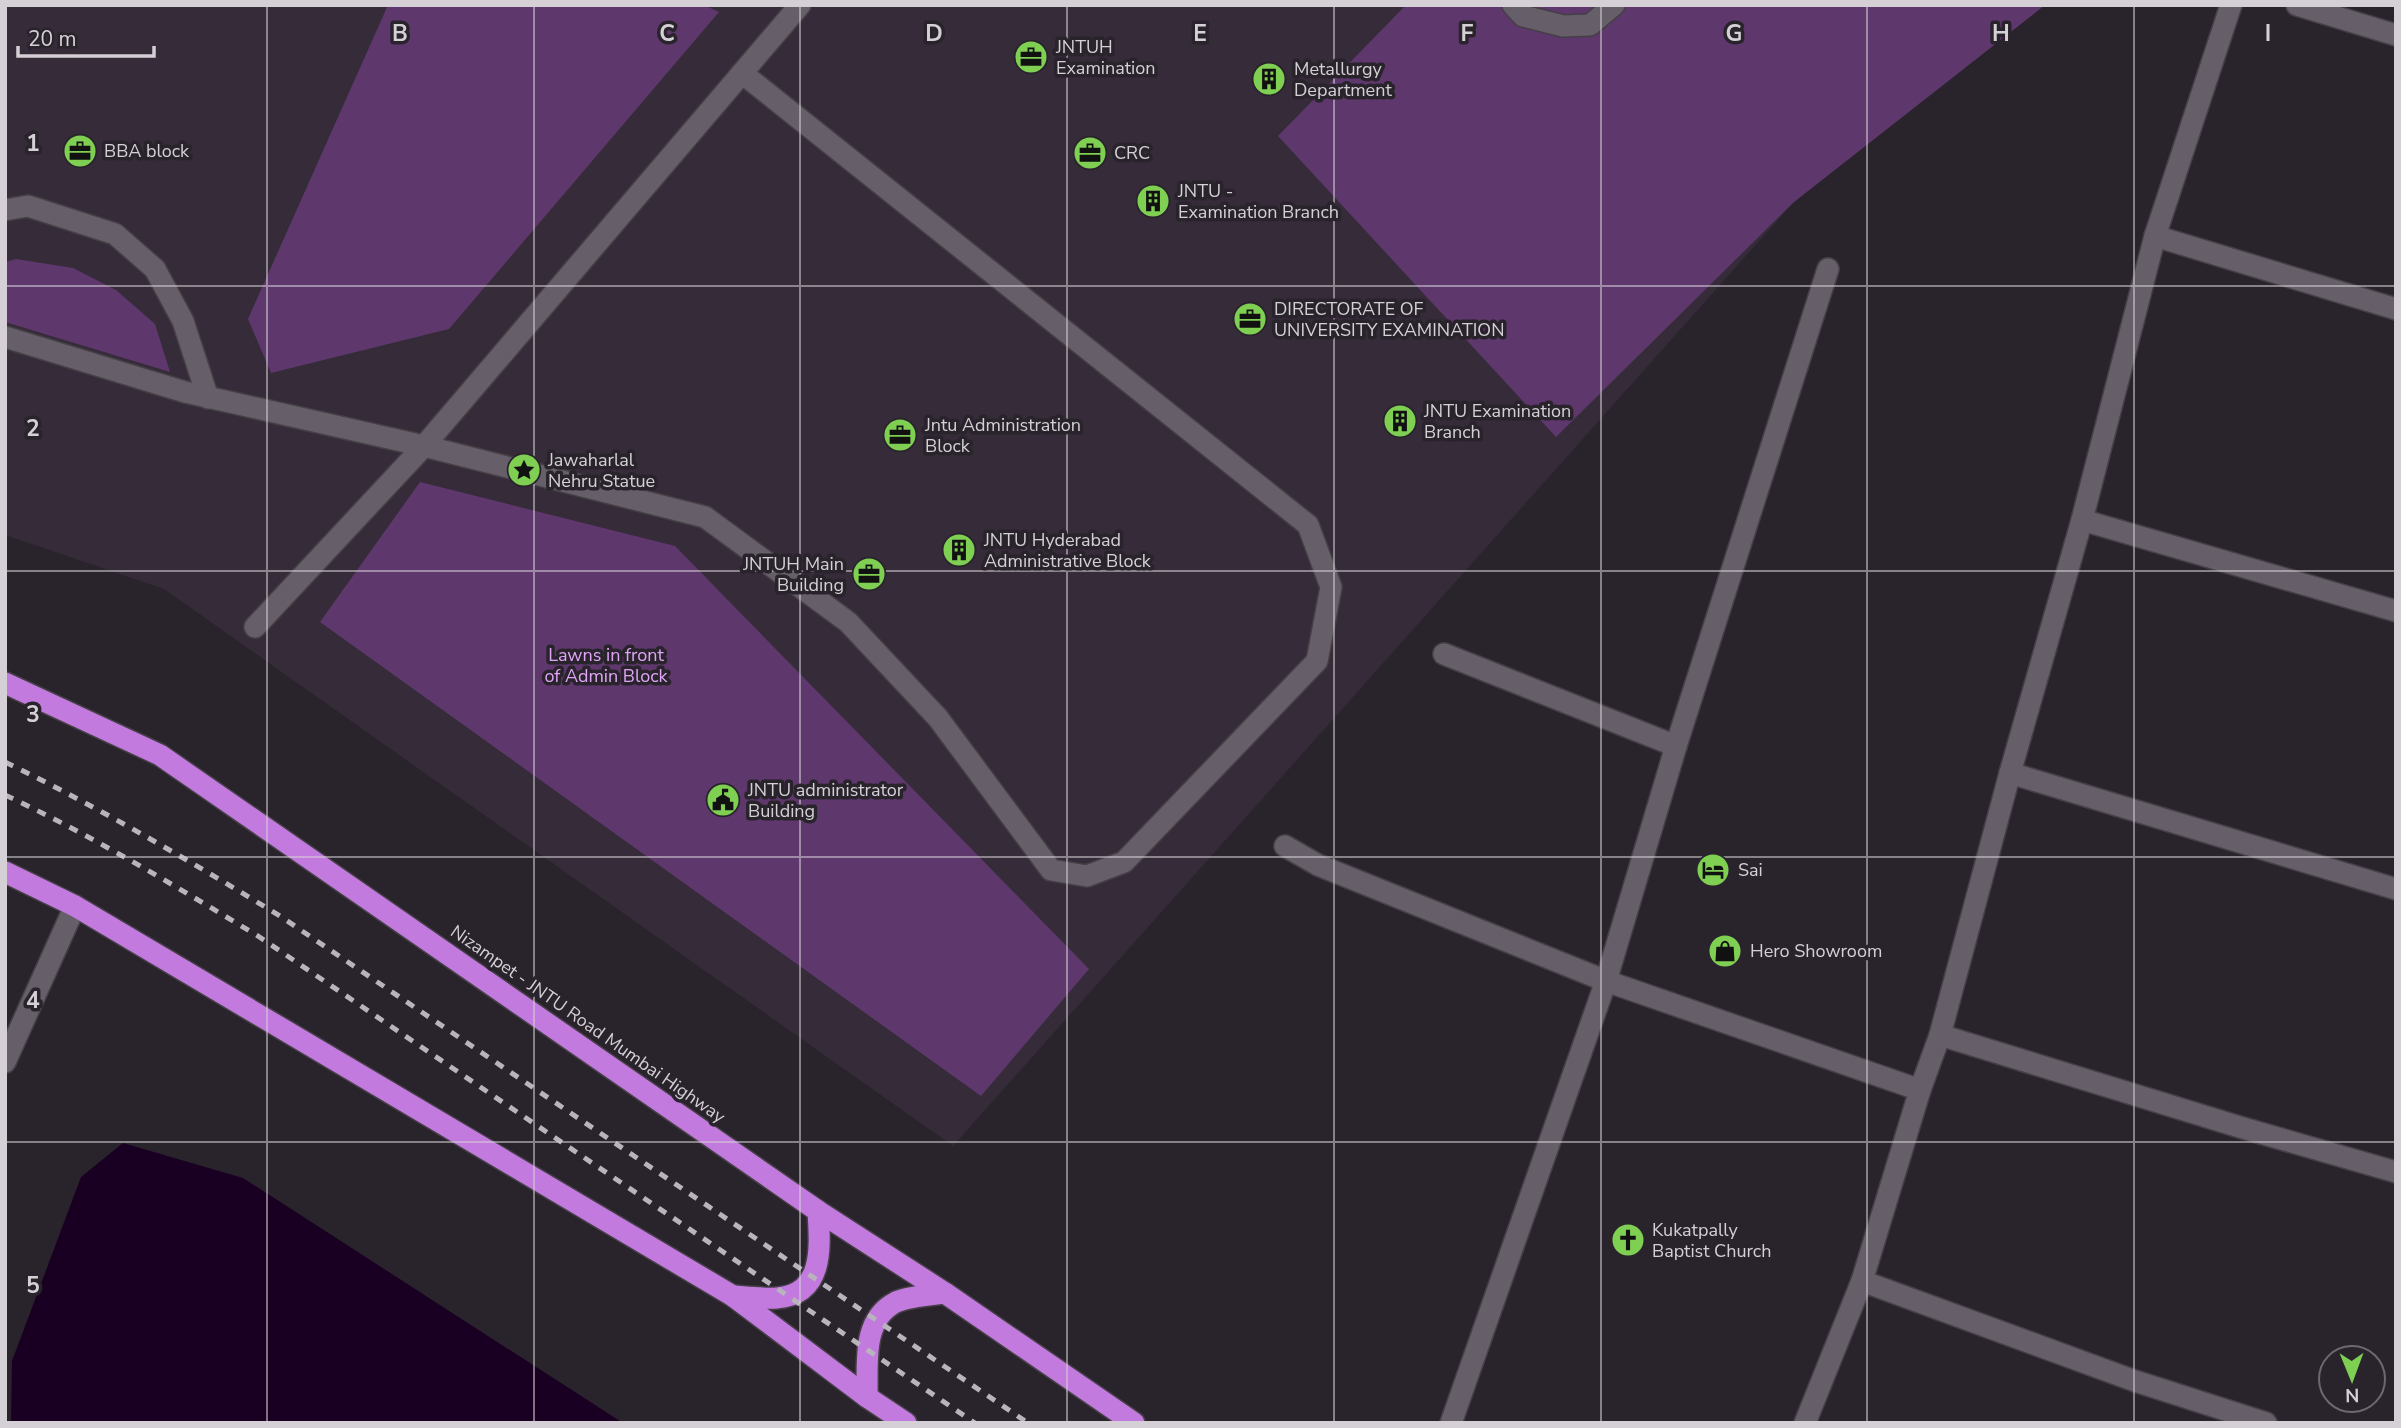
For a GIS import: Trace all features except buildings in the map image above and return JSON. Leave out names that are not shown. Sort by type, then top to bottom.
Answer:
[{"type":"highway","name":"Nizampet - JNTU Road Mumbai Highway","points":[[5,683],[160,755],[818,1211],[945,1293],[1134,1423]]},
{"type":"highway","points":[[5,872],[75,906],[733,1297],[906,1423]]},
{"type":"highway","points":[[733,1297],[778,1298],[802,1289],[816,1273],[820,1252],[818,1211]]},
{"type":"highway","points":[[867,1397],[869,1336],[880,1313],[898,1301],[945,1293]]},
{"type":"street","points":[[254,627],[424,446],[800,5]]},
{"type":"street","points":[[1513,5],[1523,16],[1563,26],[1590,25],[1614,5]]},
{"type":"street","points":[[1805,1423],[1862,1280],[1920,1090],[1940,1035],[2010,773],[2082,520],[2155,236],[2231,5]]},
{"type":"street","points":[[2297,5],[2396,35]]},
{"type":"street","points":[[5,337],[208,398],[424,446],[705,517],[848,622],[938,718],[1051,870],[1087,876],[1124,862],[1317,661],[1331,587],[1308,525],[742,73]]},
{"type":"street","points":[[5,209],[28,206],[115,234],[155,269],[183,321],[208,398]]},
{"type":"street","points":[[2155,236],[2396,309]]},
{"type":"street","points":[[1451,1423],[1606,981],[1676,746],[1828,269]]},
{"type":"street","points":[[2082,520],[2396,611]]},
{"type":"street","points":[[1444,654],[1676,746]]},
{"type":"street","points":[[2010,773],[2396,889]]},
{"type":"street","points":[[1285,846],[1318,865],[1606,981],[1920,1090]]},
{"type":"street","points":[[5,1062],[75,906]]},
{"type":"street","points":[[1940,1035],[2396,1172]]},
{"type":"street","points":[[1862,1280],[2135,1381],[2266,1423]]},
{"type":"shaded area","points":[[5,5],[2045,5],[1794,202],[953,1146],[164,589],[5,535]]},
{"type":"shaded area","points":[[123,1143],[243,1178],[623,1423],[11,1423],[12,1361],[81,1177]]},
{"type":"green space","points":[[388,5],[704,5],[719,12],[449,329],[271,373],[248,319]]},
{"type":"green space","points":[[1406,5],[2045,5],[1794,202],[1556,437],[1278,136]]},
{"type":"green space","points":[[16,259],[73,268],[116,290],[155,324],[170,372],[5,322],[5,262]]},
{"type":"green space","name":"Lawns in front of Admin Block","points":[[420,482],[675,546],[1089,969],[981,1096],[320,622]]},
{"type":"railway","points":[[5,762],[144,836],[280,916],[1028,1423]]},
{"type":"railway","points":[[5,795],[102,844],[258,936],[975,1423]]},
{"type":"place","name":"JNTUH Examination","points":[[1031,57]]},
{"type":"place","name":"Metallurgy Department","points":[[1269,79]]},
{"type":"place","name":"BBA block","points":[[80,151]]},
{"type":"place","name":"CRC","points":[[1090,153]]},
{"type":"place","name":"JNTU - Examination Branch","points":[[1153,201]]},
{"type":"place","name":"DIRECTORATE OF UNIVERSITY EXAMINATION","points":[[1250,319]]},
{"type":"place","name":"JNTU Examination Branch","points":[[1400,421]]},
{"type":"place","name":"Jntu Administration Block","points":[[900,435]]},
{"type":"place","name":"Jawaharlal Nehru Statue","points":[[524,470]]},
{"type":"place","name":"JNTU Hyderabad Administrative Block","points":[[959,550]]},
{"type":"place","name":"JNTUH Main Building","points":[[869,574]]},
{"type":"place","name":"JNTU administrator Building","points":[[723,800]]},
{"type":"place","name":"Sai","points":[[1713,870]]},
{"type":"place","name":"Hero Showroom","points":[[1725,951]]},
{"type":"place","name":"Kukatpally Baptist Church","points":[[1628,1240]]}]
